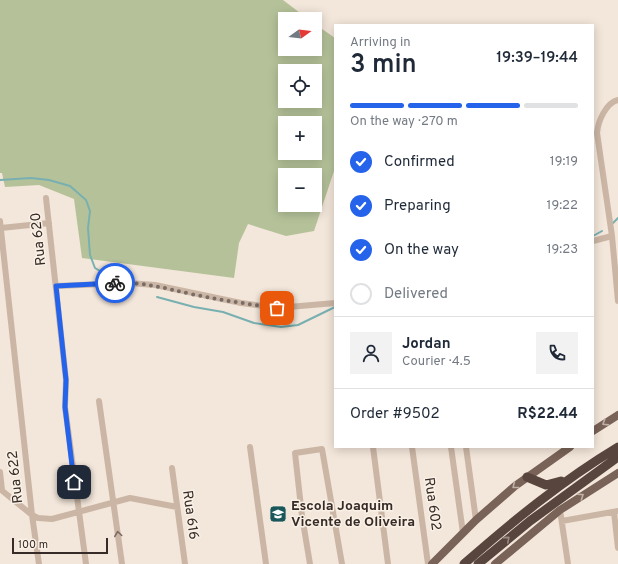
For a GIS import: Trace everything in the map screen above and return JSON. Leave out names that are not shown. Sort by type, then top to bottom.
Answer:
[{"type":"highway","points":[[464,564],[520,516],[572,477],[618,447]]},
{"type":"highway","points":[[478,564],[536,516],[618,458]]},
{"type":"highway","points":[[527,476],[546,485],[572,477]]},
{"type":"main road","points":[[594,430],[618,415]]},
{"type":"main road","points":[[432,564],[476,520],[527,476],[569,448]]},
{"type":"main road","points":[[496,564],[560,510],[618,472]]},
{"type":"street","points":[[618,100],[613,102],[608,107],[599,124],[597,133],[612,236],[618,301]]},
{"type":"street","name":"Rua 620","points":[[46,198],[66,380],[65,407],[86,564]]},
{"type":"street","name":"Rua 622","points":[[0,220],[32,515],[39,564]]},
{"type":"street","points":[[1,228],[49,223]]},
{"type":"street","points":[[594,241],[612,236]]},
{"type":"street","points":[[56,286],[130,283],[155,285],[241,304],[277,308],[334,303]]},
{"type":"street","points":[[99,401],[122,564]]},
{"type":"street","points":[[250,446],[266,564]]},
{"type":"street","points":[[373,448],[388,564]]},
{"type":"street","name":"Rua 602","points":[[412,448],[428,564]]},
{"type":"street","points":[[451,448],[463,533]]},
{"type":"street","points":[[466,448],[476,520]]},
{"type":"street","points":[[310,564],[302,516],[295,453],[322,449],[342,564]]},
{"type":"street","name":"Rua 616","points":[[172,468],[185,564]]},
{"type":"street","points":[[0,472],[1,490],[32,515],[38,518],[52,519],[130,498],[177,507]]},
{"type":"street","points":[[560,510],[568,564]]},
{"type":"street","points":[[562,521],[616,512],[618,548]]},
{"type":"green space","points":[[0,0],[283,0],[299,12],[278,12],[278,56],[322,56],[322,29],[334,37],[334,171],[322,207],[322,168],[278,168],[278,212],[320,212],[314,231],[286,236],[248,224],[239,243],[234,278],[82,258],[74,199],[39,185],[5,187],[2,173],[0,173]]},
{"type":"waterway","points":[[0,180],[31,178],[49,180],[70,186],[86,200],[90,211],[88,228],[90,255],[95,268],[110,277],[131,280]]},
{"type":"waterway","points":[[613,223],[618,218]]},
{"type":"waterway","points":[[594,235],[602,231]]},
{"type":"waterway","points":[[157,297],[194,307],[223,312],[254,323],[281,327],[298,325],[334,307]]},
{"type":"way so far","points":[[115,283],[155,285],[241,304],[277,308]]},
{"type":"place","name":"Escola Joaquim Vicente de Oliveira","points":[[278,514]]},
{"type":"route","points":[[74,482],[65,407],[66,380],[56,286],[115,283]]}]
